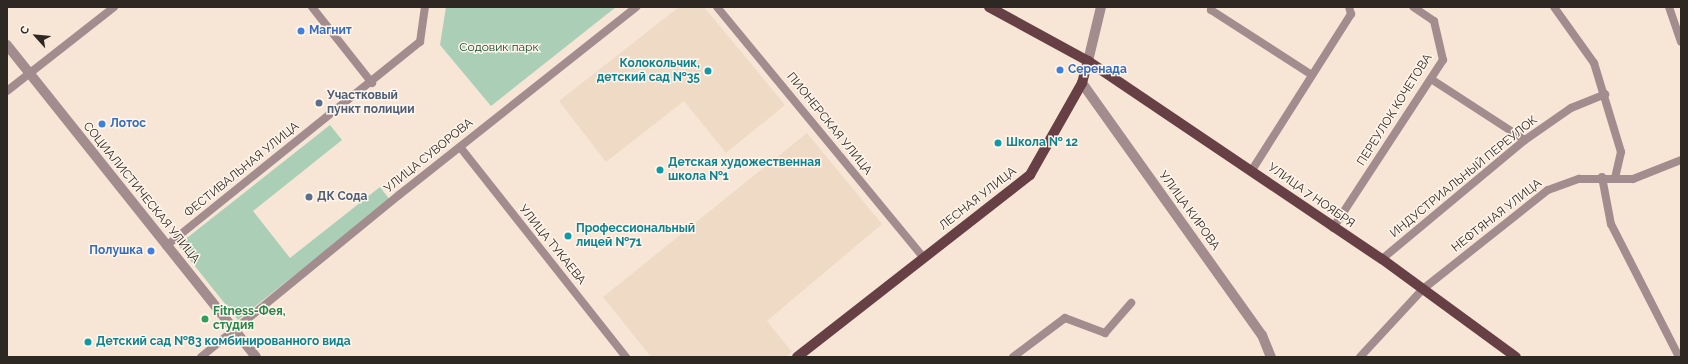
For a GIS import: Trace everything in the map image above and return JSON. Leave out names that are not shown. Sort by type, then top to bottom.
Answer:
[{"type":"main road","name":"УЛИЦА 7 НОЯБРЯ","points":[[989,7],[1088,61],[1252,170],[1333,228],[1382,259],[1516,357]]},
{"type":"main road","name":"ЛЕСНАЯ УЛИЦА","points":[[797,357],[923,257],[1030,175],[1082,83],[1088,61]]},
{"type":"street","points":[[7,91],[114,7]]},
{"type":"street","points":[[312,7],[372,83]]},
{"type":"street","name":"ФЕСТИВАЛЬНАЯ УЛИЦА","points":[[166,246],[372,83],[420,42],[425,7]]},
{"type":"street","name":"УЛИЦА СУВОРОВА","points":[[201,357],[460,147],[636,7]]},
{"type":"street","name":"ПИОНЕРСКАЯ УЛИЦА","points":[[717,7],[923,257]]},
{"type":"street","name":"ЛЕСНАЯ УЛИЦА","points":[[1088,61],[1101,7]]},
{"type":"street","points":[[1211,7],[1211,10],[1312,75]]},
{"type":"street","points":[[1252,170],[1351,14],[1349,7]]},
{"type":"street","name":"ПЕРЕУЛОК КОЧЕТОВА","points":[[1333,228],[1443,60],[1434,21],[1413,7]]},
{"type":"street","points":[[1554,7],[1594,63],[1605,94],[1621,152],[1615,177]]},
{"type":"street","points":[[1669,7],[1681,42]]},
{"type":"street","name":"СОЦИАЛИСТИЧЕСКАЯ УЛИЦА","points":[[7,45],[256,357]]},
{"type":"street","points":[[1431,79],[1525,140]]},
{"type":"street","name":"УЛИЦА КИРОВА","points":[[1082,83],[1262,335],[1271,357]]},
{"type":"street","name":"ИНДУСТРИАЛЬНЫЙ ПЕРЕУЛОК","points":[[1382,259],[1525,140],[1571,108],[1605,94]]},
{"type":"street","name":"УЛИЦА ТУКАЕВА","points":[[460,147],[626,357]]},
{"type":"street","name":"НЕФТЯНАЯ УЛИЦА","points":[[1360,357],[1423,289],[1548,190],[1579,179],[1615,177],[1633,179],[1681,160]]},
{"type":"street","points":[[1602,177],[1611,224],[1679,357]]},
{"type":"street","points":[[1013,357],[1065,318],[1105,333],[1131,303]]},
{"type":"shaded area","points":[[679,7],[704,7],[785,105],[726,153],[684,101],[606,162],[559,101]]},
{"type":"shaded area","points":[[807,133],[882,224],[767,321],[792,352],[786,357],[651,357],[603,297]]},
{"type":"green space","name":"Содовик парк","points":[[446,7],[616,7],[491,106],[440,45]]},
{"type":"green space","points":[[330,125],[342,140],[253,211],[290,258],[380,187],[390,200],[238,320],[178,245]]},
{"type":"place","name":"Магнит","points":[[301,31]]},
{"type":"place","name":"Серенада","points":[[1060,70]]},
{"type":"place","name":"Колокольчик, детский сад №35","points":[[708,71]]},
{"type":"place","name":"Участковый пункт полиции","points":[[319,103]]},
{"type":"place","name":"Лотос","points":[[102,124]]},
{"type":"place","name":"Школа № 12","points":[[998,143]]},
{"type":"place","name":"Детская художественная школа №1","points":[[660,170]]},
{"type":"place","name":"ДК Сода","points":[[309,197]]},
{"type":"place","name":"Профессиональный лицей №71","points":[[568,236]]},
{"type":"place","name":"Полушка","points":[[151,251]]},
{"type":"place","name":"Fitness-Фея, студия","points":[[205,319]]},
{"type":"place","name":"Детский сад №83 комбинированного вида","points":[[88,342]]}]
